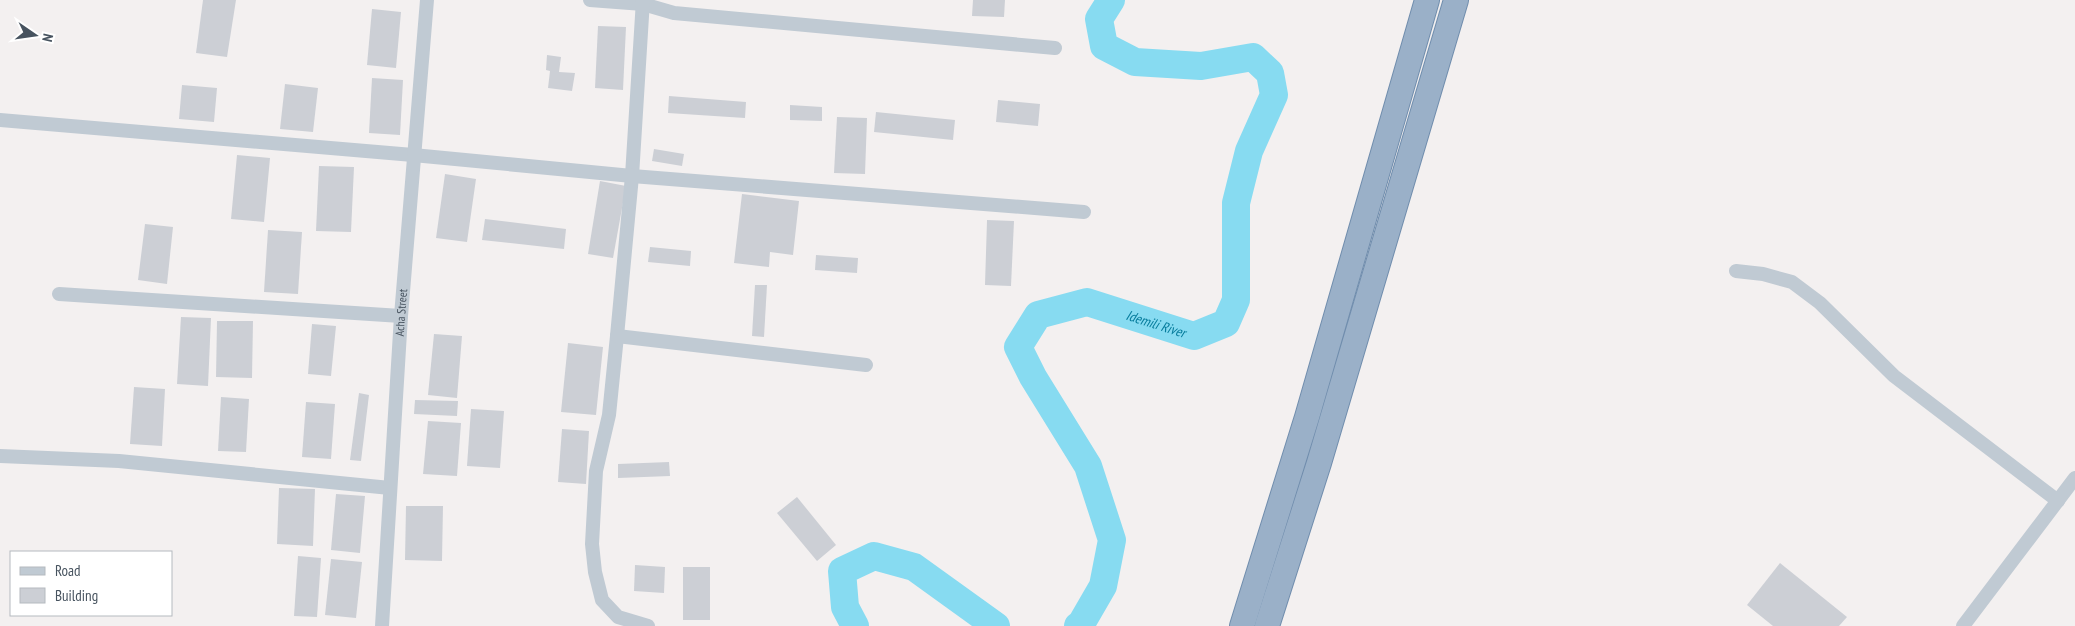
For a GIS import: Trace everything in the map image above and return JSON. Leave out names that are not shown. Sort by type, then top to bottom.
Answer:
[{"type":"highway","points":[[1242,626],[1308,417],[1427,0]]},
{"type":"highway","points":[[1267,626],[1322,453],[1456,0]]},
{"type":"street","name":"Acha Street","points":[[382,626],[401,316],[427,0]]},
{"type":"street","points":[[590,0],[643,2],[674,13],[1055,48]]},
{"type":"street","points":[[643,2],[632,176],[618,336],[609,414],[596,471],[592,544],[595,572],[602,600],[618,617],[648,626]]},
{"type":"street","points":[[0,120],[413,155],[632,176],[1084,212]]},
{"type":"street","points":[[1736,271],[1763,274],[1792,282],[1820,303],[1894,376],[2058,501]]},
{"type":"street","points":[[59,294],[401,316]]},
{"type":"street","points":[[618,336],[866,365]]},
{"type":"street","points":[[0,456],[119,461],[390,488]]},
{"type":"street","points":[[1963,626],[2075,478]]},
{"type":"building","points":[[203,0],[236,0],[227,57],[196,53]]},
{"type":"building","points":[[973,0],[1005,0],[1004,17],[972,16]]},
{"type":"building","points":[[372,9],[401,12],[396,68],[367,65]]},
{"type":"building","points":[[598,26],[626,27],[623,90],[595,88]]},
{"type":"building","points":[[547,55],[561,57],[559,72],[575,73],[572,91],[548,88],[550,71],[546,70]]},
{"type":"building","points":[[372,78],[403,80],[400,135],[369,133]]},
{"type":"building","points":[[285,84],[318,88],[313,132],[280,129]]},
{"type":"building","points":[[182,85],[217,88],[214,122],[179,119]]},
{"type":"building","points":[[669,96],[746,102],[745,118],[668,113]]},
{"type":"building","points":[[998,100],[1040,104],[1038,126],[996,122]]},
{"type":"building","points":[[790,105],[822,107],[822,121],[790,120]]},
{"type":"building","points":[[876,112],[955,120],[953,140],[874,132]]},
{"type":"building","points":[[837,117],[867,118],[865,174],[834,173]]},
{"type":"building","points":[[654,149],[684,154],[682,166],[652,161]]},
{"type":"building","points":[[237,155],[270,158],[264,222],[231,219]]},
{"type":"building","points":[[319,166],[354,167],[351,232],[316,231]]},
{"type":"building","points":[[445,174],[476,179],[467,242],[436,238]]},
{"type":"building","points":[[600,181],[626,186],[613,258],[588,254]]},
{"type":"building","points":[[742,194],[799,201],[793,255],[770,252],[769,267],[734,263]]},
{"type":"building","points":[[485,219],[566,229],[564,249],[482,240]]},
{"type":"building","points":[[987,220],[1014,221],[1011,286],[985,285]]},
{"type":"building","points":[[145,224],[173,227],[167,284],[138,280]]},
{"type":"building","points":[[268,230],[302,232],[298,294],[264,292]]},
{"type":"building","points":[[650,247],[691,251],[690,266],[648,262]]},
{"type":"building","points":[[816,255],[858,258],[857,273],[815,270]]},
{"type":"building","points":[[755,285],[767,285],[764,337],[752,336]]},
{"type":"building","points":[[181,317],[211,318],[208,386],[177,384]]},
{"type":"building","points":[[217,321],[253,321],[252,378],[216,377]]},
{"type":"building","points":[[312,324],[336,326],[331,376],[308,374]]},
{"type":"building","points":[[434,334],[462,336],[457,398],[428,395]]},
{"type":"building","points":[[568,343],[603,347],[596,415],[561,412]]},
{"type":"building","points":[[134,387],[165,389],[162,446],[130,444]]},
{"type":"building","points":[[359,393],[369,395],[361,461],[350,460]]},
{"type":"building","points":[[221,397],[249,399],[246,452],[218,451]]},
{"type":"building","points":[[415,400],[458,401],[457,416],[414,414]]},
{"type":"building","points":[[306,402],[335,404],[331,459],[302,457]]},
{"type":"building","points":[[471,409],[504,411],[500,468],[467,466]]},
{"type":"building","points":[[428,421],[461,423],[457,476],[423,474]]},
{"type":"building","points":[[562,429],[589,431],[586,484],[558,482]]},
{"type":"building","points":[[669,462],[670,476],[618,478],[618,464]]},
{"type":"building","points":[[279,488],[315,489],[313,546],[277,544]]},
{"type":"building","points":[[336,494],[365,496],[360,553],[331,550]]},
{"type":"building","points":[[797,497],[836,545],[817,561],[777,513]]},
{"type":"building","points":[[406,506],[443,506],[442,561],[405,560]]},
{"type":"building","points":[[298,556],[321,558],[317,617],[294,616]]},
{"type":"building","points":[[331,559],[362,562],[356,618],[325,615]]},
{"type":"building","points":[[1780,563],[1847,617],[1839,626],[1773,626],[1747,605]]},
{"type":"building","points":[[635,565],[665,567],[664,593],[634,591]]},
{"type":"building","points":[[683,567],[710,567],[710,620],[683,620]]},
{"type":"waterway","name":"Idemili River","points":[[1078,626],[1103,586],[1112,540],[1088,466],[1033,377],[1018,347],[1038,315],[1087,302],[1194,336],[1226,323],[1236,300],[1236,203],[1249,151],[1274,95],[1270,73],[1253,57],[1201,66],[1135,62],[1104,46],[1099,19],[1111,0]]},
{"type":"waterway","name":"Idemili River","points":[[855,626],[845,607],[842,571],[874,556],[914,567],[996,626]]}]
